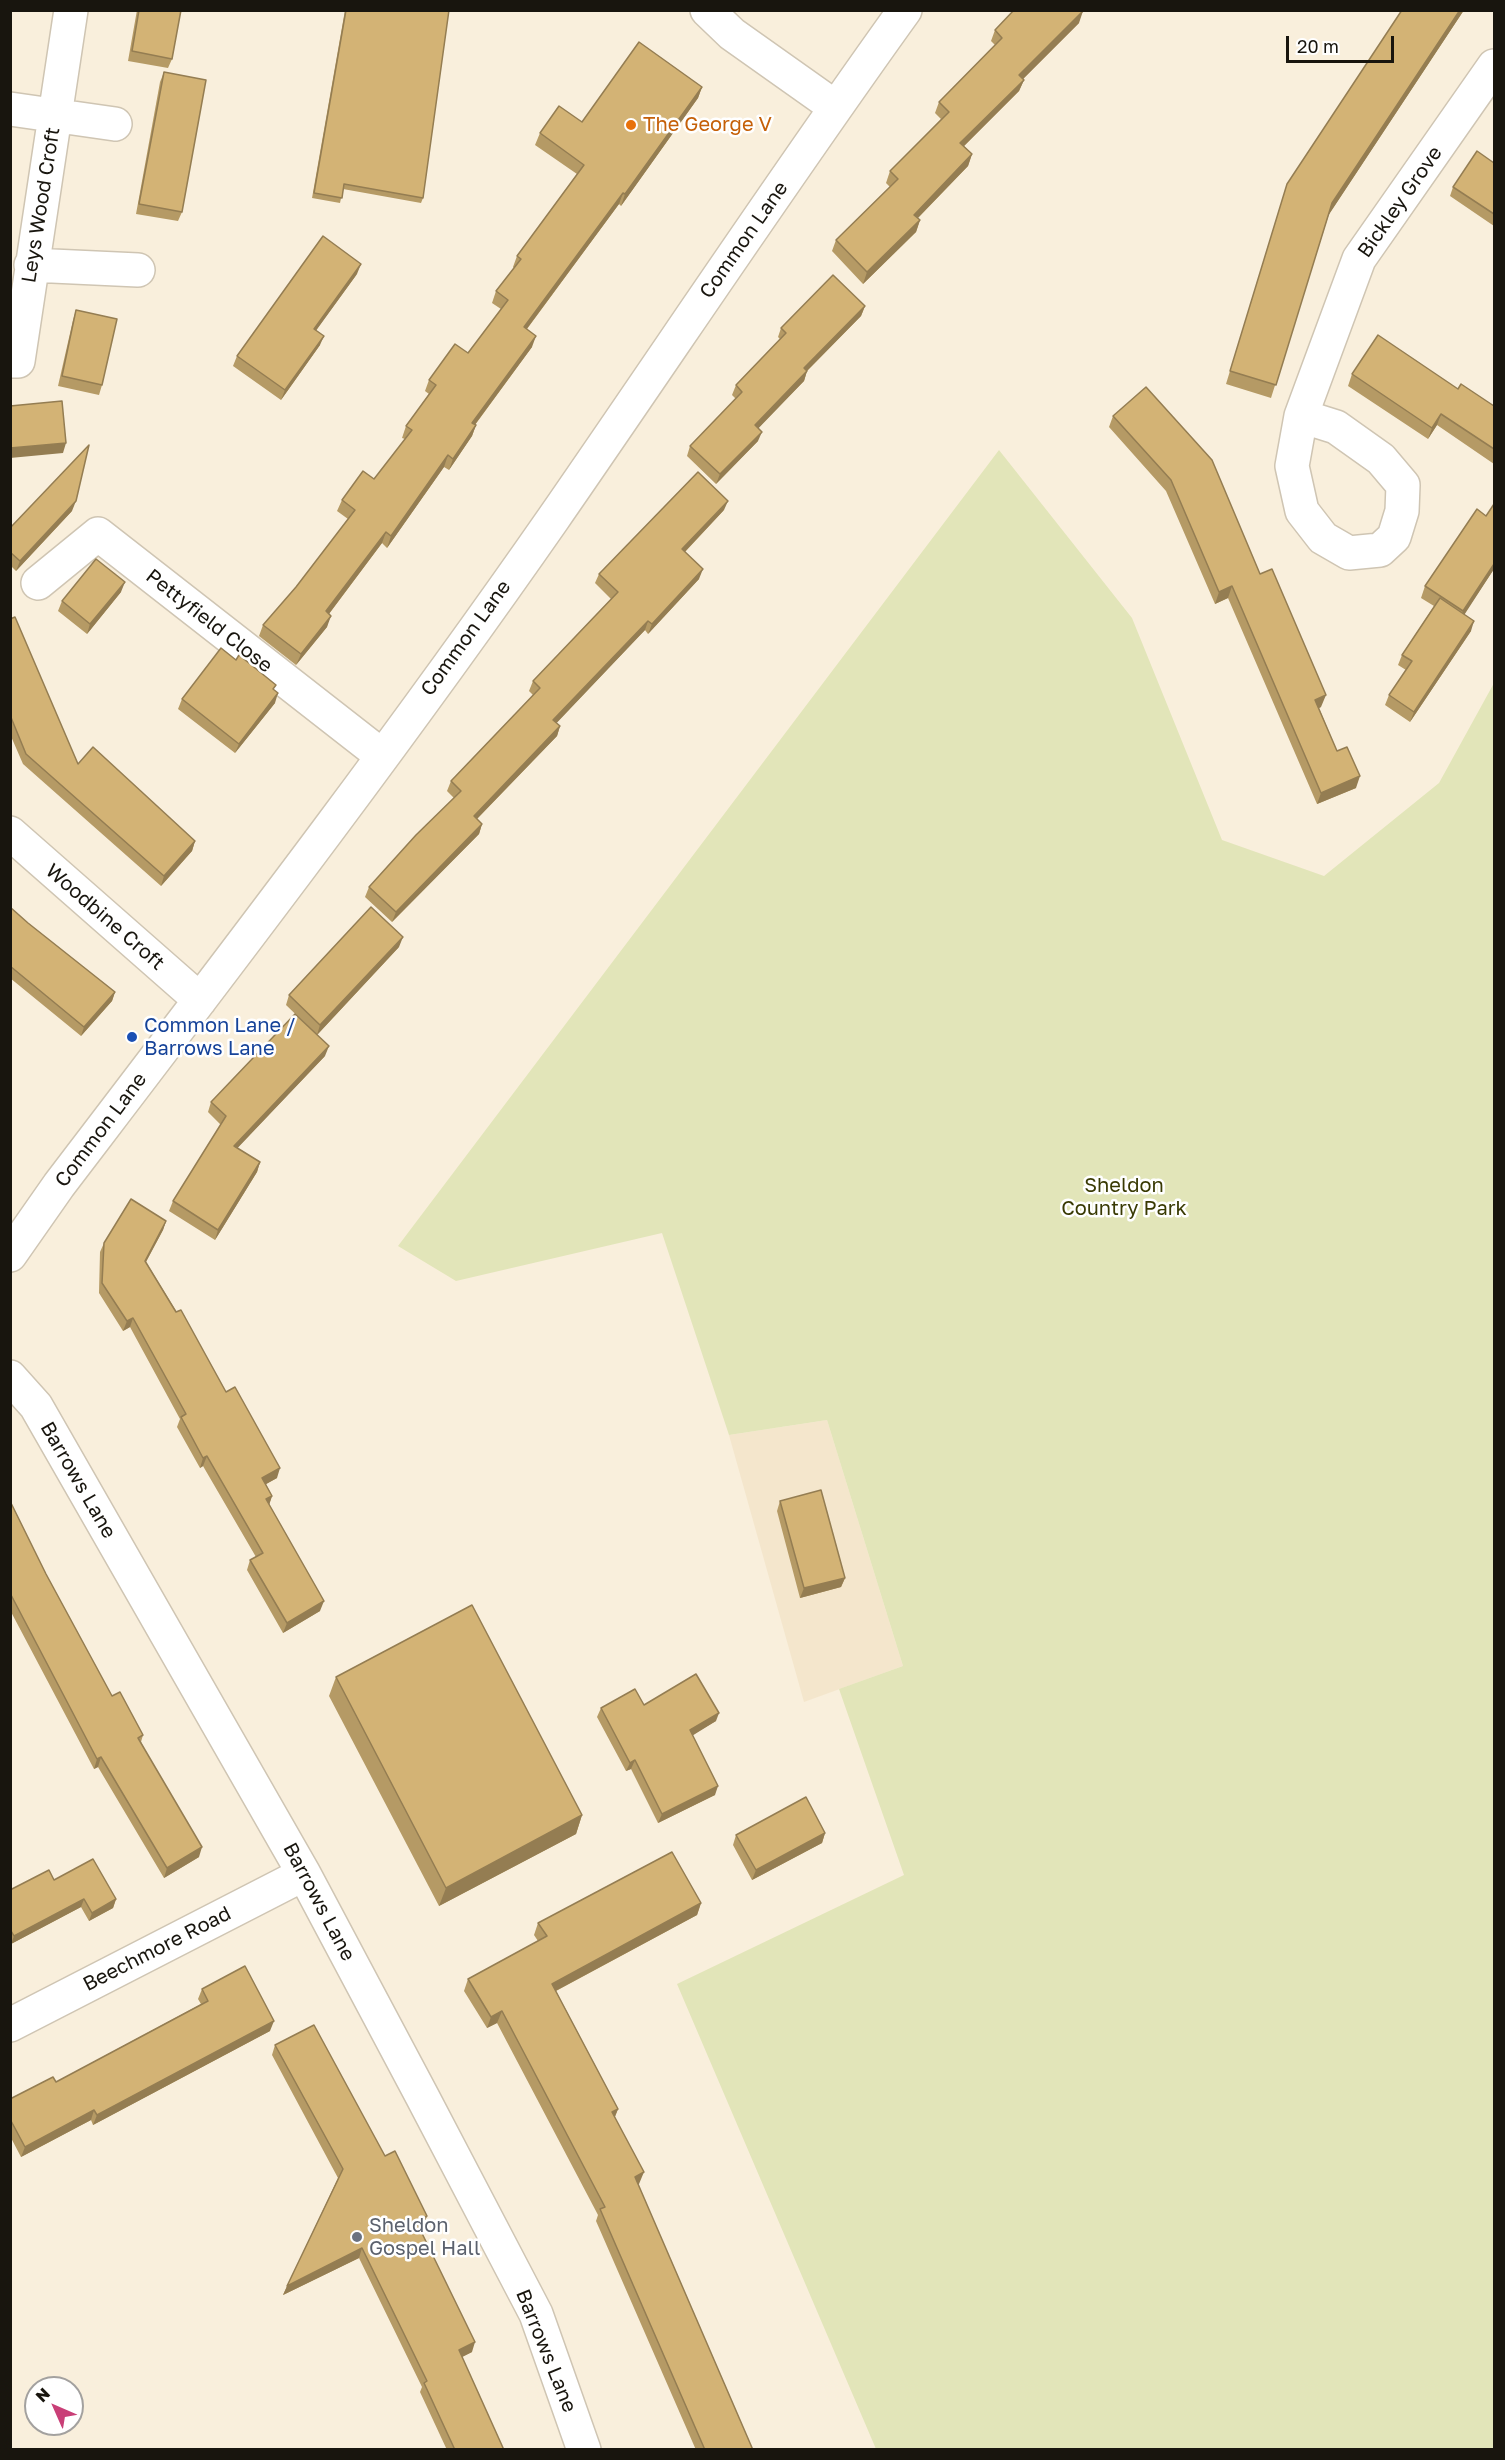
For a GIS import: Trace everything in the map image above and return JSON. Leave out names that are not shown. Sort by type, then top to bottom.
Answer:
[{"type":"street","name":"Leys Wood Croft","points":[[10,361],[18,361],[71,10]]},
{"type":"street","points":[[707,10],[732,34],[835,107]]},
{"type":"street","name":"Common Lane","points":[[10,1255],[58,1185],[200,1000],[552,520],[835,107],[905,10]]},
{"type":"street","name":"Bickley Grove","points":[[1301,416],[1359,259],[1491,80]]},
{"type":"street","name":"Leys Wood Croft","points":[[10,109],[115,124]]},
{"type":"street","points":[[31,265],[138,270]]},
{"type":"street","name":"Pettyfield Close","points":[[38,583],[98,534],[381,755]]},
{"type":"street","name":"Woodbine Croft","points":[[10,834],[200,1000]]},
{"type":"street","name":"Barrows Lane","points":[[10,1377],[36,1406],[304,1874],[536,2314],[584,2450]]},
{"type":"street","name":"Beechmore Road","points":[[10,2025],[304,1874]]},
{"type":"shaded area","points":[[827,1420],[903,1666],[804,1702],[729,1435]]},
{"type":"green space","name":"Sheldon Country Park","points":[[999,450],[1132,618],[1222,840],[1324,876],[1439,783],[1494,683],[1494,2449],[876,2449],[677,1984],[904,1875],[839,1689],[903,1666],[827,1420],[729,1435],[662,1233],[456,1281],[398,1246]]},
{"type":"building","points":[[139,10],[181,10],[172,59],[132,51]]},
{"type":"building","points":[[346,10],[449,10],[423,198],[344,184],[342,198],[314,193]]},
{"type":"building","points":[[1014,10],[1083,11],[1019,75],[1024,80],[960,143],[972,154],[914,215],[920,220],[867,272],[836,240],[898,179],[890,171],[949,112],[939,102],[1002,38],[995,30]]},
{"type":"building","points":[[1402,10],[1460,10],[1332,203],[1276,385],[1230,371],[1287,184]]},
{"type":"building","points":[[639,42],[702,87],[625,194],[623,193],[524,327],[536,336],[472,423],[476,425],[453,459],[448,455],[391,536],[386,532],[326,611],[331,616],[301,654],[263,625],[296,587],[355,510],[342,500],[363,471],[374,479],[412,430],[406,426],[436,385],[429,380],[455,344],[468,353],[508,300],[496,291],[521,259],[517,256],[584,165],[540,133],[559,106],[582,122]]},
{"type":"building","points":[[164,72],[206,80],[182,212],[139,204]]},
{"type":"building","points":[[1477,151],[1494,163],[1494,214],[1453,187]]},
{"type":"building","points":[[323,236],[361,264],[314,329],[324,336],[285,390],[237,356]]},
{"type":"building","points":[[833,275],[865,306],[804,368],[807,371],[755,425],[762,432],[720,474],[690,446],[742,392],[736,385],[786,333],[781,328]]},
{"type":"building","points":[[76,310],[117,319],[102,385],[62,376]]},
{"type":"building","points":[[1378,335],[1458,389],[1461,384],[1494,406],[1494,449],[1441,414],[1432,428],[1352,374]]},
{"type":"building","points":[[1146,387],[1212,460],[1260,574],[1272,569],[1326,695],[1315,700],[1337,751],[1347,747],[1360,776],[1321,793],[1232,586],[1219,592],[1171,480],[1113,416]]},
{"type":"building","points":[[62,401],[66,443],[10,448],[10,406]]},
{"type":"building","points":[[89,445],[76,501],[20,561],[10,552],[10,528]]},
{"type":"building","points":[[698,472],[728,501],[682,549],[703,569],[652,624],[648,621],[553,720],[560,726],[474,816],[482,824],[396,912],[369,887],[416,835],[461,791],[451,781],[540,688],[533,681],[618,592],[599,574]]},
{"type":"building","points":[[1494,504],[1494,564],[1463,611],[1425,586],[1477,509],[1486,516]]},
{"type":"building","points":[[96,559],[125,582],[90,624],[62,601]]},
{"type":"building","points":[[1440,598],[1474,621],[1414,712],[1389,695],[1412,661],[1402,655]]},
{"type":"building","points":[[15,617],[78,764],[93,747],[195,841],[164,876],[26,754],[10,715],[10,619]]},
{"type":"building","points":[[221,648],[236,660],[239,655],[276,685],[273,689],[278,693],[239,744],[182,699]]},
{"type":"building","points":[[10,907],[115,992],[84,1027],[10,966]]},
{"type":"building","points":[[371,907],[403,937],[320,1025],[289,995]]},
{"type":"building","points":[[295,1014],[329,1046],[234,1146],[260,1162],[218,1230],[173,1201],[226,1116],[211,1102]]},
{"type":"building","points":[[131,1199],[166,1221],[145,1261],[176,1312],[181,1310],[226,1392],[235,1387],[280,1468],[262,1478],[272,1496],[266,1499],[324,1601],[287,1623],[250,1560],[263,1553],[207,1456],[203,1458],[181,1417],[186,1414],[133,1318],[127,1321],[102,1283],[104,1243]]},
{"type":"building","points":[[821,1490],[845,1578],[804,1588],[780,1501]]},
{"type":"building","points":[[10,1501],[46,1574],[112,1696],[120,1692],[143,1735],[138,1738],[202,1847],[167,1868],[101,1757],[97,1759],[10,1593]]},
{"type":"building","points":[[472,1605],[582,1815],[446,1888],[336,1677]]},
{"type":"building","points":[[696,1674],[719,1713],[690,1730],[718,1786],[662,1814],[635,1760],[630,1763],[601,1708],[635,1689],[644,1705]]},
{"type":"building","points":[[806,1797],[825,1833],[756,1870],[736,1835]]},
{"type":"building","points":[[672,1852],[701,1903],[552,1984],[618,2109],[612,2112],[644,2172],[635,2177],[753,2450],[705,2450],[600,2209],[605,2207],[502,2011],[491,2017],[468,1979],[547,1936],[538,1923]]},
{"type":"building","points":[[93,1859],[116,1899],[92,1913],[84,1899],[14,1936],[10,1929],[10,1890],[49,1870],[54,1880]]},
{"type":"building","points":[[245,1966],[274,2021],[97,2115],[94,2110],[25,2147],[10,2119],[10,2099],[53,2077],[56,2082],[208,2001],[202,1989]]},
{"type":"building","points":[[314,2025],[385,2156],[395,2151],[427,2216],[416,2221],[475,2342],[459,2350],[504,2450],[455,2450],[424,2383],[427,2381],[362,2248],[287,2286],[343,2169],[275,2045]]},
{"type":"place","name":"The George V","points":[[631,125]]},
{"type":"place","name":"Common Lane / Barrows Lane","points":[[132,1037]]},
{"type":"place","name":"Sheldon Gospel Hall","points":[[357,2237]]}]
